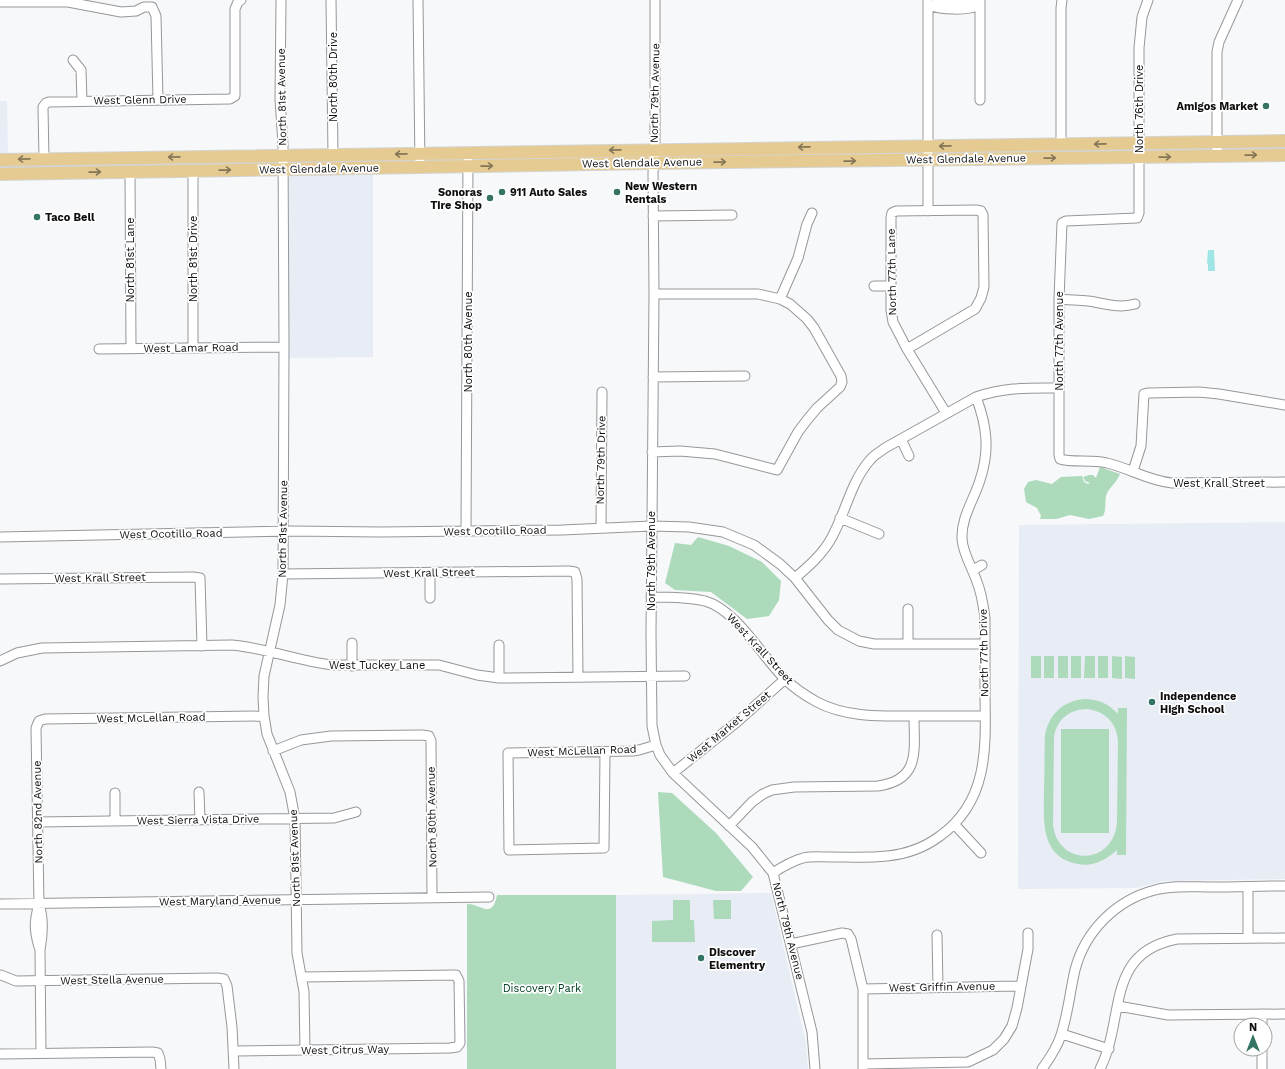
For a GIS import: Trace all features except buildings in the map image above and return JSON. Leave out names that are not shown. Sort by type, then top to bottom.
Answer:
[{"type":"main road","name":"West Glendale Avenue","points":[[0,160],[654,149],[1285,141]]},
{"type":"main road","name":"West Glendale Avenue","points":[[0,174],[653,163],[1285,155]]},
{"type":"main road","points":[[46,173],[49,166],[80,164],[98,158]]},
{"type":"street","name":"North 81st Avenue","points":[[281,0],[280,99],[283,155],[284,347],[283,574],[280,605],[263,686],[264,716],[267,734],[290,792],[295,819],[298,953],[305,1010],[305,1050]]},
{"type":"street","name":"North 80th Drive","points":[[331,0],[333,155]]},
{"type":"street","points":[[418,0],[420,167]]},
{"type":"street","name":"North 79th Avenue","points":[[655,0],[650,676],[652,726],[660,755],[673,773],[752,847],[773,872],[812,1032],[815,1069]]},
{"type":"street","points":[[1061,144],[1062,0]]},
{"type":"street","name":"North 76th Drive","points":[[1062,223],[1066,221],[1137,218],[1139,213],[1139,37],[1142,17],[1148,0]]},
{"type":"street","points":[[1217,156],[1217,52],[1219,42],[1238,0]]},
{"type":"street","name":"West Glenn Drive","points":[[44,159],[43,106],[49,102],[230,99],[235,96],[235,9],[239,1]]},
{"type":"street","points":[[0,2],[68,2],[121,12],[136,11],[144,7],[152,6],[156,16],[158,100]]},
{"type":"street","points":[[907,349],[979,312],[984,287],[981,211],[928,211],[928,2],[980,3],[980,100]]},
{"type":"street","points":[[74,60],[81,70],[82,101]]},
{"type":"street","name":"North 80th Avenue","points":[[466,531],[468,152]]},
{"type":"street","name":"North 81st Drive","points":[[193,171],[193,348]]},
{"type":"street","name":"North 81st Lane","points":[[130,172],[131,348]]},
{"type":"street","name":"North 77th Lane","points":[[928,211],[892,212],[891,310],[894,322],[907,349],[946,413]]},
{"type":"street","points":[[780,299],[798,258],[807,224],[812,213]]},
{"type":"street","points":[[653,216],[732,216]]},
{"type":"street","name":"North 77th Avenue","points":[[1060,459],[1058,388],[1062,223]]},
{"type":"street","points":[[874,286],[891,286]]},
{"type":"street","points":[[652,452],[680,451],[715,454],[777,470],[781,466],[798,432],[817,408],[840,387],[842,382],[841,376],[814,328],[799,311],[780,299],[758,294],[654,294]]},
{"type":"street","points":[[1059,299],[1088,301],[1112,306],[1126,306],[1135,304]]},
{"type":"street","name":"West Lamar Road","points":[[99,349],[284,347]]},
{"type":"street","points":[[653,377],[745,376]]},
{"type":"street","points":[[985,644],[874,644],[859,641],[838,630],[828,620],[795,578],[821,554],[832,538],[848,496],[860,473],[871,458],[885,448],[946,413],[976,397],[992,391],[1008,389],[1058,388]]},
{"type":"street","name":"North 79th Drive","points":[[601,528],[602,392]]},
{"type":"street","points":[[1133,472],[1141,446],[1144,394],[1199,392],[1285,405]]},
{"type":"street","name":"North 77th Drive","points":[[954,825],[968,808],[980,780],[984,752],[985,644],[983,599],[973,570],[964,552],[962,538],[963,524],[980,480],[987,447],[983,415],[976,397]]},
{"type":"street","points":[[901,439],[909,456]]},
{"type":"street","name":"West Krall Street","points":[[1060,459],[1064,461],[1096,461],[1107,463],[1158,481],[1172,484],[1285,482]]},
{"type":"street","points":[[840,518],[879,534]]},
{"type":"street","name":"West Ocotillo Road","points":[[0,537],[283,532],[562,530],[689,526],[728,534],[754,545],[766,553],[795,578]]},
{"type":"street","points":[[973,570],[982,565]]},
{"type":"street","name":"West Krall Street","points":[[283,574],[575,572],[577,579],[578,677]]},
{"type":"street","points":[[430,573],[430,598]]},
{"type":"street","name":"West Krall Street","points":[[0,580],[200,578],[202,646]]},
{"type":"street","name":"West Krall Street","points":[[651,598],[692,599],[707,602],[719,607],[739,625],[785,679],[818,703],[835,709],[863,715],[985,716]]},
{"type":"street","points":[[908,609],[908,644]]},
{"type":"street","points":[[352,643],[352,666]]},
{"type":"street","points":[[499,645],[499,678]]},
{"type":"street","name":"West Tuckey Lane","points":[[0,661],[17,653],[42,648],[239,646],[315,663],[352,666],[439,665],[477,675],[499,678],[685,676]]},
{"type":"street","name":"West Market Street","points":[[673,773],[737,722],[785,679]]},
{"type":"street","name":"West McLellan Road","points":[[39,721],[45,719],[264,716]]},
{"type":"street","points":[[729,826],[752,802],[763,794],[772,790],[794,787],[878,786],[889,785],[897,781],[904,776],[912,762],[914,752],[914,716]]},
{"type":"street","name":"North 82nd Avenue","points":[[39,721],[36,728],[39,904],[42,914],[42,936],[40,950],[41,1054]]},
{"type":"street","name":"North 80th Avenue","points":[[273,751],[301,740],[331,736],[429,736],[431,741],[432,898]]},
{"type":"street","name":"West McLellan Road","points":[[604,752],[604,848],[509,850],[508,753],[604,752],[640,750],[656,745]]},
{"type":"street","points":[[199,792],[200,820]]},
{"type":"street","points":[[115,793],[115,821]]},
{"type":"street","name":"West Sierra Vista Drive","points":[[38,822],[334,818],[356,812]]},
{"type":"street","points":[[773,872],[793,861],[809,857],[863,857],[903,854],[916,850],[932,842],[954,825],[981,853]]},
{"type":"street","points":[[1248,886],[1248,938]]},
{"type":"street","points":[[1042,1069],[1052,1056],[1062,1034],[1071,987],[1079,956],[1097,926],[1109,914],[1133,898],[1156,890],[1181,887],[1285,886]]},
{"type":"street","name":"West Maryland Avenue","points":[[0,904],[489,897]]},
{"type":"street","points":[[791,944],[842,933],[848,934],[852,939],[863,989],[863,1066],[952,1063],[968,1062],[994,1050],[1004,1039],[1012,1026],[1017,1008],[1028,949],[1028,933]]},
{"type":"street","points":[[937,935],[938,987]]},
{"type":"street","points":[[1100,1069],[1109,1049],[1122,986],[1126,974],[1132,964],[1150,948],[1176,939],[1285,938]]},
{"type":"street","name":"West Stella Avenue","points":[[1,974],[16,981],[224,979],[227,986],[234,1051]]},
{"type":"street","name":"West Citrus Way","points":[[234,1051],[457,1047],[460,1043],[459,981],[456,975],[302,977]]},
{"type":"street","name":"West Griffin Avenue","points":[[863,989],[1021,986]]},
{"type":"street","points":[[1118,1006],[1168,1015],[1285,1014]]},
{"type":"street","points":[[1062,1034],[1109,1049]]},
{"type":"street","points":[[234,1051],[234,1069]]},
{"type":"street","points":[[0,1054],[152,1052],[158,1053],[161,1069]]},
{"type":"street","points":[[1262,1057],[1262,1069]]},
{"type":"shaded area","points":[[0,101],[7,101],[8,155],[0,155]]},
{"type":"shaded area","points":[[373,173],[373,357],[289,358],[289,178],[292,175]]},
{"type":"shaded area","name":"Independence High School","points":[[1285,522],[1285,879],[1164,881],[1136,888],[1018,889],[1019,525]]},
{"type":"shaded area","name":"Discover Elementry","points":[[771,893],[806,1043],[808,1069],[616,1069],[616,895]]},
{"type":"green space","points":[[1100,467],[1120,474],[1107,493],[1103,516],[1089,519],[1070,515],[1056,519],[1040,519],[1041,516],[1037,508],[1026,502],[1024,489],[1028,482],[1036,480],[1052,484],[1061,477],[1082,476],[1084,482],[1088,484],[1090,483],[1085,481],[1083,477],[1093,475],[1096,478]]},
{"type":"green space","points":[[698,537],[729,546],[762,562],[781,581],[779,600],[769,616],[747,619],[711,592],[675,590],[665,583],[675,543],[691,545]]},
{"type":"green space","points":[[1031,656],[1041,656],[1041,678],[1031,678]]},
{"type":"green space","points":[[1044,656],[1054,656],[1054,678],[1044,678]]},
{"type":"green space","points":[[1058,656],[1068,656],[1068,678],[1058,678]]},
{"type":"green space","points":[[1071,656],[1081,656],[1081,678],[1071,678]]},
{"type":"green space","points":[[1085,656],[1095,656],[1095,678],[1084,678]]},
{"type":"green space","points":[[1098,656],[1108,656],[1108,678],[1098,678]]},
{"type":"green space","points":[[1112,656],[1122,657],[1122,679],[1112,678]]},
{"type":"green space","points":[[1125,656],[1135,657],[1135,679],[1125,678]]},
{"type":"green space","points":[[1089,699],[1099,701],[1111,707],[1118,714],[1118,708],[1127,708],[1126,855],[1117,855],[1117,850],[1104,860],[1094,864],[1084,865],[1065,860],[1056,854],[1046,835],[1044,824],[1045,736],[1047,728],[1049,722],[1058,710],[1076,700]],"holes":[[[1087,709],[1093,710],[1109,719],[1117,735],[1117,822],[1114,836],[1106,847],[1097,853],[1086,856],[1075,854],[1065,848],[1057,839],[1053,825],[1054,739],[1057,727],[1064,717],[1074,711]]]},
{"type":"green space","points":[[1061,729],[1109,729],[1109,833],[1061,833]]},
{"type":"green space","points":[[658,792],[672,793],[716,833],[753,877],[741,891],[716,891],[663,877]]},
{"type":"green space","name":"Discovery Park","points":[[497,895],[616,895],[616,1069],[467,1069],[467,904],[489,909],[495,903]]},
{"type":"green space","points":[[673,900],[690,900],[690,920],[694,920],[695,942],[652,942],[652,921],[673,920]]},
{"type":"green space","points":[[713,900],[731,900],[731,919],[714,919]]},
{"type":"water","points":[[1208,250],[1214,250],[1215,271],[1208,271]]},
{"type":"place","name":"Amigos Market","points":[[1266,106]]},
{"type":"place","name":"911 Auto Sales","points":[[502,192]]},
{"type":"place","name":"New Western Rentals","points":[[617,192]]},
{"type":"place","name":"Sonoras Tire Shop","points":[[490,198]]},
{"type":"place","name":"Taco Bell","points":[[37,217]]},
{"type":"place","name":"Independence High School","points":[[1152,702]]},
{"type":"place","name":"Discover Elementry","points":[[701,958]]}]
